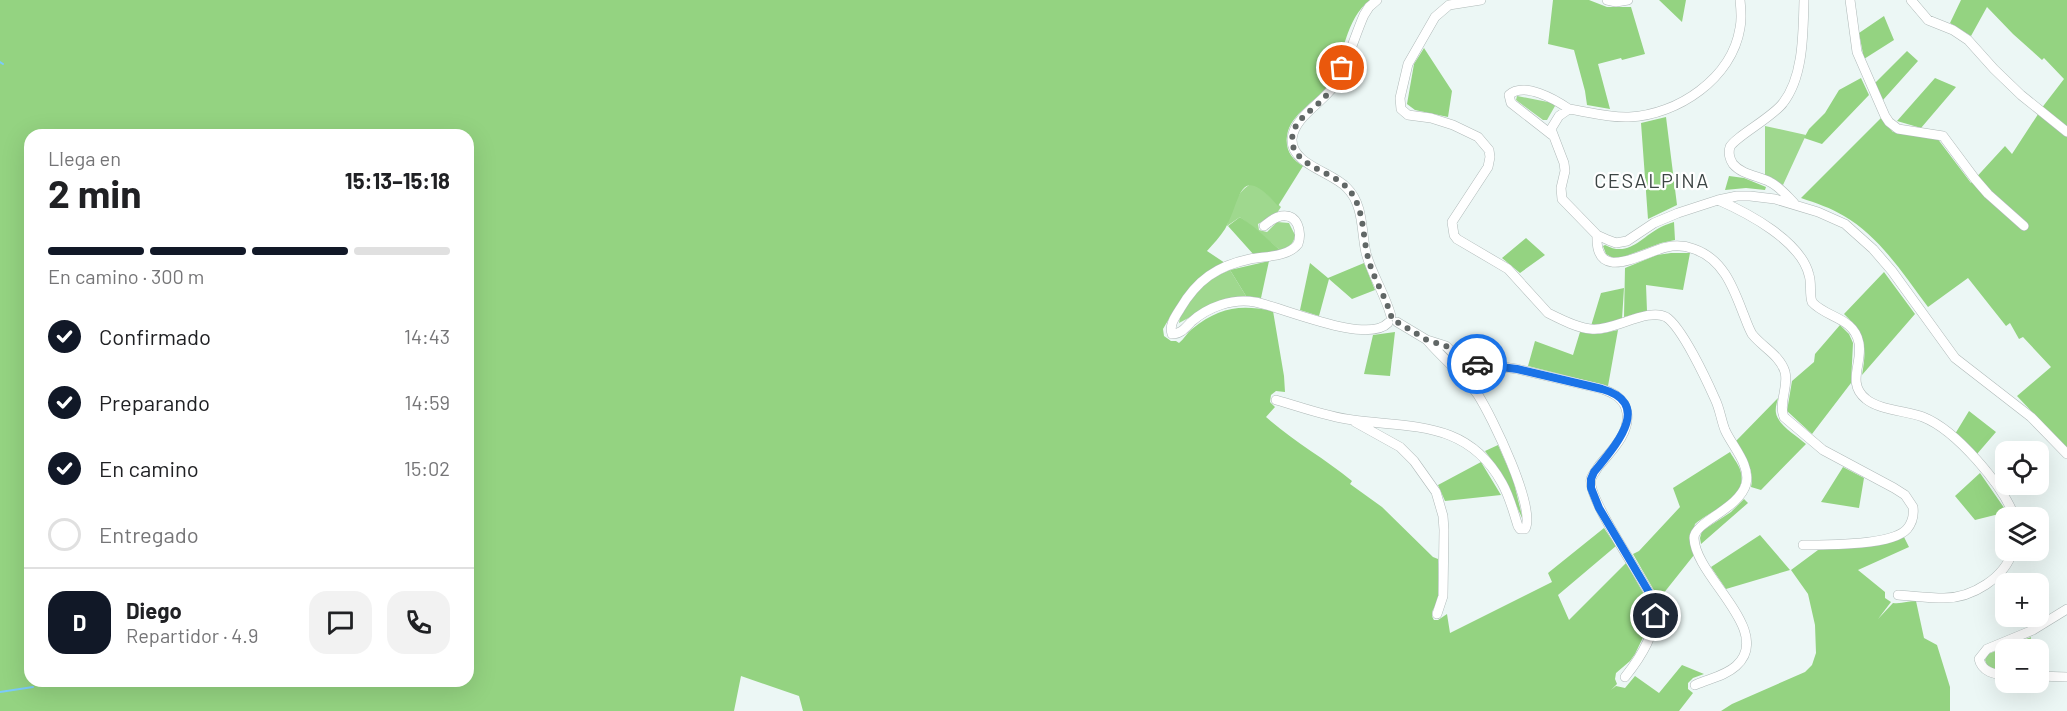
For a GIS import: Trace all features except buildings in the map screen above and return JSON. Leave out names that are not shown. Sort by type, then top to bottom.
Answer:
[{"type":"street","points":[[1276,400],[1350,420],[1419,426],[1454,436],[1473,447],[1485,458],[1510,499],[1520,529],[1525,529],[1528,519],[1519,482],[1485,406],[1471,386],[1427,340],[1392,320],[1369,262],[1359,210],[1351,192],[1338,180],[1301,159],[1293,146],[1294,131],[1297,125],[1336,83],[1364,15],[1377,0]]},
{"type":"street","points":[[1481,0],[1449,4],[1435,17],[1408,64],[1400,98],[1401,108],[1408,115],[1452,124],[1478,137],[1489,150],[1488,168],[1452,222],[1454,235],[1508,269],[1548,313],[1556,317],[1591,330],[1649,316],[1665,317],[1684,340],[1715,399],[1725,428],[1746,473],[1746,486],[1739,498],[1722,513],[1699,527],[1694,533],[1694,540],[1708,572],[1742,624],[1748,645],[1742,659],[1731,670],[1695,685]]},
{"type":"street","points":[[1607,0],[1616,2],[1628,0]]},
{"type":"street","points":[[1552,135],[1511,103],[1509,95],[1519,90],[1545,94],[1569,109],[1630,117],[1661,111],[1692,96],[1708,83],[1730,57],[1740,30],[1740,0]]},
{"type":"street","points":[[1796,205],[1781,189],[1770,182],[1737,169],[1732,163],[1730,153],[1734,142],[1777,110],[1795,81],[1800,56],[1804,0]]},
{"type":"street","points":[[1850,0],[1854,42],[1860,63],[1889,122],[1898,129],[1943,136],[1988,194],[2024,226]]},
{"type":"street","points":[[1911,0],[1928,20],[1953,30],[1968,40],[1994,69],[2067,132]]},
{"type":"street","points":[[1569,109],[1562,112],[1551,129],[1564,163],[1562,199],[1597,235],[1616,243],[1627,241],[1654,224],[1678,213],[1731,196],[1750,196],[1796,205],[1836,218],[1863,239],[1892,271],[1955,358],[2031,417],[2067,454]]},
{"type":"street","points":[[1718,200],[1745,212],[1767,226],[1802,258],[1809,275],[1812,302],[1818,308],[1845,321],[1859,340],[1860,349],[1855,380],[1863,396],[1873,403],[1921,416],[1935,424],[1969,452],[1989,474],[2010,507]]},
{"type":"street","points":[[1264,226],[1279,216],[1292,218],[1300,229],[1298,244],[1286,253],[1240,262],[1207,276],[1190,292],[1179,310],[1171,327],[1173,334],[1179,334],[1201,314],[1236,300],[1268,305],[1304,318],[1342,326],[1377,330],[1384,328],[1392,320]]},
{"type":"street","points":[[1597,235],[1598,251],[1605,260],[1612,262],[1628,260],[1665,247],[1678,246],[1694,249],[1714,261],[1729,278],[1751,332],[1782,365],[1786,381],[1782,409],[1784,417],[1823,450],[1905,495],[1913,507],[1911,522],[1902,533],[1894,537],[1850,543],[1803,545]]},
{"type":"street","points":[[1427,340],[1440,343],[1457,357],[1468,362],[1517,369],[1602,389],[1614,393],[1624,403],[1628,418],[1624,433],[1591,479],[1591,488],[1599,508],[1655,604],[1656,616],[1651,632],[1638,659],[1625,677]]},
{"type":"street","points":[[1350,420],[1400,447],[1414,461],[1436,492],[1443,516],[1444,530],[1443,596],[1437,614]]},
{"type":"street","points":[[1898,595],[1944,598],[1962,595],[1986,585],[2009,561]]},
{"type":"street","points":[[2012,639],[2033,630],[2067,609]]},
{"type":"street","points":[[1995,646],[1984,651],[1979,659],[1983,667],[1995,674]]},
{"type":"street","points":[[2049,676],[2067,677]]},
{"type":"green space","points":[[0,0],[1370,0],[1355,17],[1330,83],[1299,114],[1289,128],[1288,150],[1303,166],[1278,206],[1255,186],[1243,189],[1225,229],[1207,251],[1225,263],[1203,275],[1188,290],[1163,329],[1164,336],[1179,343],[1190,331],[1211,316],[1230,309],[1250,308],[1273,311],[1285,392],[1276,391],[1271,395],[1270,402],[1275,407],[1266,417],[1352,481],[1350,484],[1382,507],[1433,557],[1438,559],[1438,598],[1432,617],[1438,620],[1447,614],[1450,633],[1552,582],[1548,573],[1604,528],[1616,546],[1558,595],[1569,620],[1626,563],[1649,603],[1649,625],[1635,654],[1616,673],[1617,684],[1611,690],[1616,686],[1625,688],[1635,676],[1659,693],[1682,665],[1704,674],[1693,678],[1688,683],[1688,689],[1693,693],[1679,711],[803,711],[799,696],[741,676],[734,711],[0,711]]},
{"type":"green space","points":[[1553,0],[1589,0],[1607,7],[1631,7],[1645,54],[1598,64],[1610,109],[1587,105],[1574,50],[1548,44]]},
{"type":"green space","points":[[1659,0],[1686,0],[1682,22]]},
{"type":"green space","points":[[1961,0],[2067,0],[2067,449],[2017,396],[2051,367],[2023,337],[2019,339],[2010,323],[2006,326],[1968,278],[1928,307],[1890,257],[1869,235],[1839,213],[1801,198],[1881,118],[1893,132],[1937,138],[1971,183],[2005,146],[2012,154],[2064,79],[2044,58],[2042,60],[2013,34],[1987,7],[1971,36],[1950,23]]},
{"type":"green space","points":[[1884,16],[1894,40],[1864,59],[1859,33]]},
{"type":"green space","points":[[1424,48],[1452,91],[1448,117],[1415,110],[1407,104],[1414,64]]},
{"type":"green space","points":[[1907,51],[1918,61],[1883,100],[1875,83]]},
{"type":"green space","points":[[1861,78],[1869,95],[1822,144],[1804,138],[1809,129],[1825,113],[1839,90]]},
{"type":"green space","points":[[1935,78],[1956,87],[1921,128],[1897,121]]},
{"type":"green space","points":[[1517,96],[1553,103],[1555,106],[1547,120],[1543,120],[1516,100]]},
{"type":"green space","points":[[1666,117],[1677,205],[1648,219],[1641,123]]},
{"type":"green space","points":[[1765,126],[1806,135],[1783,185],[1765,175]]},
{"type":"green space","points":[[1729,176],[1744,178],[1766,187],[1765,190],[1746,188],[1725,190]]},
{"type":"green space","points":[[1251,184],[1257,185],[1281,207],[1277,213],[1258,224],[1259,230],[1267,232],[1277,222],[1289,223],[1295,235],[1288,247],[1280,250],[1240,217],[1227,226],[1234,202]]},
{"type":"green space","points":[[1240,217],[1280,250],[1254,255],[1228,226]]},
{"type":"green space","points":[[1674,222],[1675,240],[1623,257],[1613,258],[1606,254],[1603,246],[1605,245],[1613,248],[1628,248],[1661,227]]},
{"type":"green space","points":[[1526,238],[1545,255],[1520,273],[1502,258]]},
{"type":"green space","points":[[1690,253],[1683,290],[1646,285],[1647,311],[1624,317],[1625,268],[1657,255]]},
{"type":"green space","points":[[1269,261],[1261,298],[1246,296],[1230,270]]},
{"type":"green space","points":[[1310,263],[1328,278],[1364,263],[1375,290],[1352,299],[1329,279],[1319,316],[1300,310]]},
{"type":"green space","points":[[1230,270],[1246,296],[1224,299],[1179,323],[1185,306],[1197,291],[1213,278]]},
{"type":"green space","points":[[1884,272],[1915,314],[1862,375],[1864,349],[1861,335],[1844,314]]},
{"type":"green space","points":[[1624,288],[1622,319],[1591,326],[1601,293]]},
{"type":"green space","points":[[1840,325],[1849,334],[1853,343],[1851,383],[1812,434],[1787,411],[1792,381],[1814,362],[1815,354]]},
{"type":"green space","points":[[1618,330],[1608,386],[1528,366],[1535,341],[1573,355],[1580,332],[1599,334]]},
{"type":"green space","points":[[1395,332],[1390,376],[1364,374],[1373,335]]},
{"type":"green space","points":[[1778,398],[1777,417],[1784,426],[1806,444],[1761,490],[1751,487],[1750,469],[1736,441]]},
{"type":"green space","points":[[1969,411],[1996,432],[1977,454],[1955,434]]},
{"type":"green space","points":[[1498,445],[1513,479],[1523,520],[1502,474],[1485,451]]},
{"type":"green space","points":[[1730,452],[1741,473],[1738,490],[1726,503],[1695,524],[1691,540],[1694,555],[1659,599],[1633,554],[1639,551],[1680,507],[1673,488]]},
{"type":"green space","points":[[1481,462],[1501,495],[1445,501],[1438,485]]},
{"type":"green space","points":[[1843,467],[1864,478],[1859,508],[1821,502]]},
{"type":"green space","points":[[1980,473],[2004,507],[1995,507],[1995,515],[1975,520],[1955,496]]},
{"type":"green space","points":[[1744,499],[1748,503],[1701,544],[1702,531],[1731,512]]},
{"type":"green space","points":[[1760,535],[1790,570],[1726,589],[1711,567]]},
{"type":"green space","points":[[1904,537],[1909,547],[1858,570],[1885,592],[1885,598],[1891,602],[1878,619],[1893,603],[1916,601],[1924,638],[1937,645],[1950,687],[1950,711],[1721,711],[1805,672],[1812,665],[1816,653],[1815,625],[1808,594],[1791,570],[1818,550],[1888,543]]},
{"type":"green space","points":[[1995,651],[1995,669],[1987,665],[1985,660],[1988,654]]},
{"type":"waterway","points":[[0,692],[33,687]]},
{"type":"way so far","points":[[1342,68],[1332,89],[1297,125],[1292,139],[1294,151],[1301,159],[1338,180],[1351,192],[1359,210],[1369,262],[1391,316],[1427,340],[1446,346],[1462,360],[1477,364]]},
{"type":"district","name":"CESALPINA","points":[[1652,180]]},
{"type":"route","points":[[1477,364],[1517,369],[1602,389],[1614,393],[1624,403],[1628,418],[1624,433],[1594,472],[1591,488],[1599,508],[1650,594],[1655,604],[1656,616]]}]
